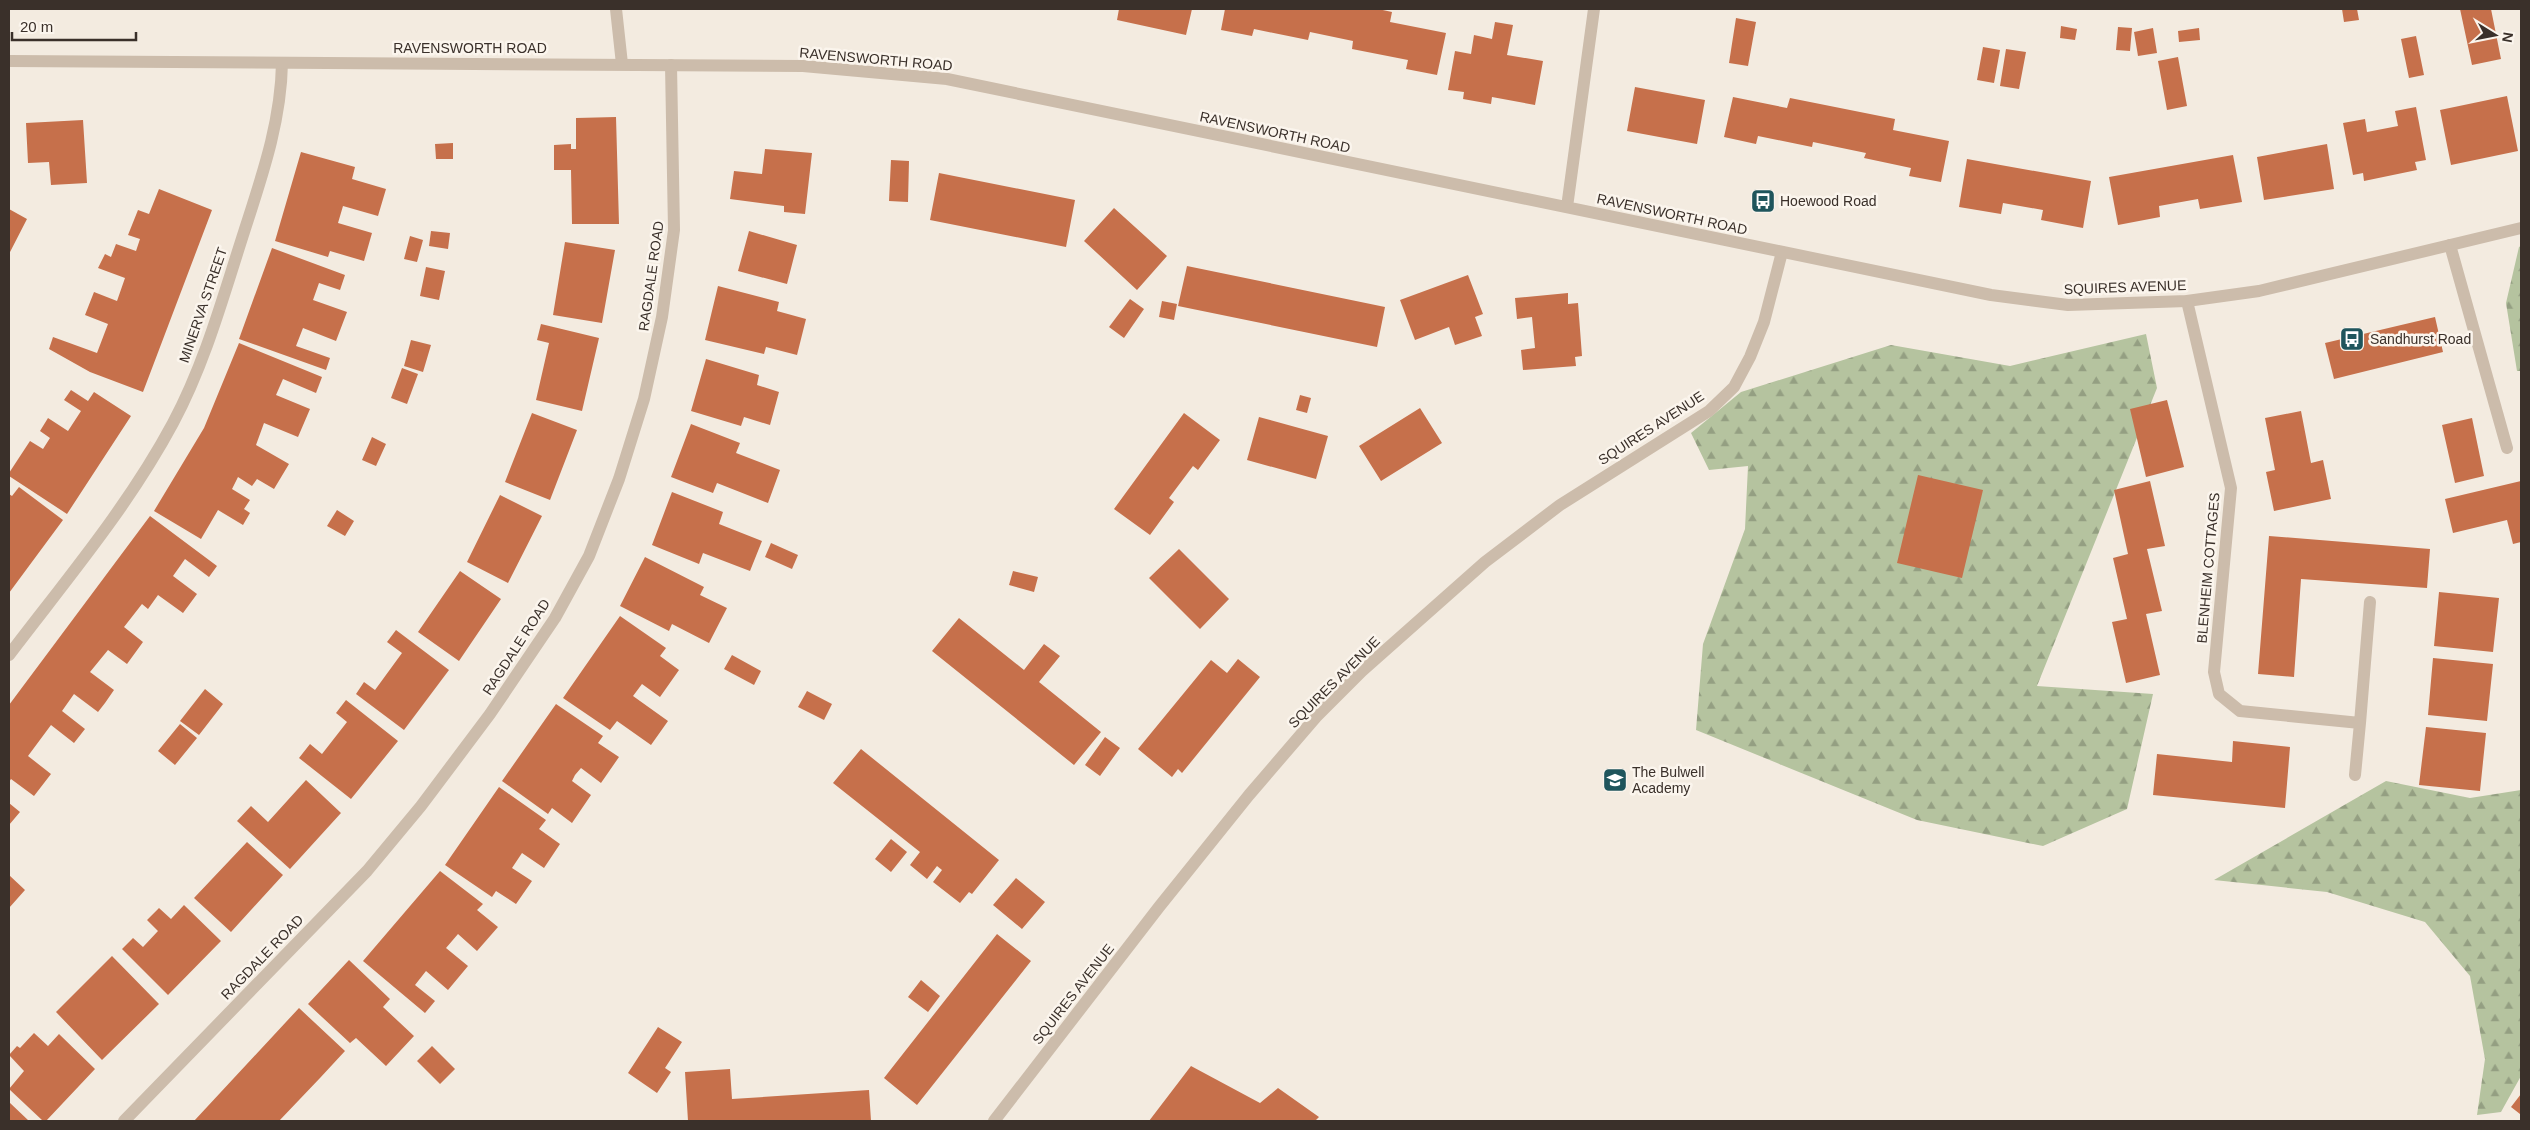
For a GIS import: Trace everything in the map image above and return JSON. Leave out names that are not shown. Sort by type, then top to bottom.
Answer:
[{"type":"street","points":[[616,9],[622,64]]},
{"type":"street","points":[[1567,207],[1594,9]]},
{"type":"street","name":"RAVENSWORTH ROAD","points":[[9,61],[803,66],[905,74],[947,79],[1782,252]]},
{"type":"street","name":"MINERVA STREET","points":[[9,655],[131,494],[173,423],[206,352],[273,139],[282,92],[282,63]]},
{"type":"street","name":"RAGDALE ROAD","points":[[124,1121],[367,871],[421,806],[490,714],[555,618],[589,556],[619,479],[644,399],[662,316],[674,230],[670,65]]},
{"type":"street","name":"SQUIRES AVENUE","points":[[994,1121],[1159,907],[1249,796],[1316,717],[1362,671],[1485,562],[1560,505],[1709,411],[1734,387],[1750,357],[1764,322],[1782,252],[1991,295],[2068,305],[2187,301],[2259,291],[2521,228]]},
{"type":"street","points":[[2450,245],[2507,448]]},
{"type":"street","name":"BLENHEIM COTTAGES","points":[[2187,301],[2231,488],[2214,672],[2219,694],[2240,711],[2360,723]]},
{"type":"street","points":[[2355,775],[2370,602]]},
{"type":"green space","points":[[2521,246],[2521,371],[2517,371],[2506,303],[2519,247]]},
{"type":"green space","points":[[2146,334],[2157,388],[2037,686],[2153,694],[2127,809],[2043,846],[1917,820],[1696,730],[1703,644],[1745,529],[1748,466],[1709,470],[1691,433],[1741,392],[1891,345],[2010,366]]},
{"type":"green space","points":[[2386,781],[2470,798],[2521,790],[2521,1076],[2501,1112],[2477,1115],[2485,1059],[2470,976],[2425,922],[2327,892],[2214,880]]},
{"type":"building","points":[[1119,9],[1192,9],[1186,35],[1117,20]]},
{"type":"building","points":[[1225,9],[1378,9],[1392,12],[1390,22],[1446,33],[1437,75],[1406,69],[1408,60],[1352,49],[1353,41],[1310,32],[1308,40],[1254,29],[1252,36],[1221,30]]},
{"type":"building","points":[[2342,9],[2357,9],[2359,20],[2344,22]]},
{"type":"building","points":[[2460,9],[2491,9],[2501,59],[2472,65]]},
{"type":"building","points":[[1736,18],[1756,22],[1748,66],[1729,63]]},
{"type":"building","points":[[1495,22],[1513,25],[1507,55],[1543,61],[1535,105],[1492,97],[1491,104],[1463,99],[1464,92],[1448,90],[1455,51],[1471,54],[1474,35],[1492,39]]},
{"type":"building","points":[[2061,26],[2077,29],[2075,40],[2060,38]]},
{"type":"building","points":[[2118,27],[2132,28],[2130,51],[2116,50]]},
{"type":"building","points":[[2153,28],[2157,53],[2138,56],[2134,32]]},
{"type":"building","points":[[2199,28],[2200,40],[2179,42],[2178,31]]},
{"type":"building","points":[[2416,36],[2424,75],[2409,78],[2401,39]]},
{"type":"building","points":[[1983,47],[2000,50],[1994,83],[1977,80]]},
{"type":"building","points":[[2006,49],[2026,52],[2019,89],[2000,86]]},
{"type":"building","points":[[2178,57],[2187,106],[2167,110],[2158,61]]},
{"type":"building","points":[[1635,87],[1705,100],[1697,144],[1627,131]]},
{"type":"building","points":[[2507,96],[2518,151],[2451,165],[2440,110]]},
{"type":"building","points":[[1733,97],[1787,108],[1790,98],[1895,119],[1893,130],[1949,141],[1941,182],[1909,176],[1911,168],[1864,158],[1866,153],[1813,142],[1812,147],[1758,136],[1756,144],[1724,137]]},
{"type":"building","points":[[2416,107],[2426,160],[2415,162],[2417,170],[2364,181],[2363,173],[2353,175],[2343,123],[2365,119],[2367,132],[2398,126],[2395,111]]},
{"type":"building","points":[[616,117],[619,224],[572,224],[571,170],[554,170],[554,145],[571,144],[571,149],[576,149],[576,118]]},
{"type":"building","points":[[83,120],[87,183],[51,185],[49,162],[28,163],[26,123]]},
{"type":"building","points":[[453,143],[453,159],[436,159],[435,144]]},
{"type":"building","points":[[2327,144],[2334,189],[2264,200],[2257,157]]},
{"type":"building","points":[[765,149],[812,153],[805,214],[784,212],[784,206],[730,199],[734,171],[762,174]]},
{"type":"building","points":[[301,152],[355,167],[352,179],[386,189],[378,216],[343,206],[338,223],[372,233],[364,261],[330,251],[328,257],[275,241]]},
{"type":"building","points":[[2233,155],[2242,202],[2200,209],[2198,199],[2159,206],[2160,217],[2118,225],[2109,177]]},
{"type":"building","points":[[1967,159],[2091,181],[2083,228],[2041,220],[2043,210],[2003,203],[2001,214],[1959,207]]},
{"type":"building","points":[[891,160],[909,161],[908,202],[889,201]]},
{"type":"building","points":[[939,173],[1075,200],[1066,247],[930,220]]},
{"type":"building","points":[[159,189],[212,210],[143,392],[90,372],[49,349],[53,337],[97,353],[108,324],[85,315],[94,292],[117,301],[125,278],[98,268],[105,254],[111,257],[116,244],[136,251],[140,239],[128,235],[138,210],[149,214]]},
{"type":"building","points":[[1114,208],[1167,256],[1137,290],[1084,241]]},
{"type":"building","points":[[9,209],[27,219],[9,254]]},
{"type":"building","points":[[431,231],[450,233],[448,249],[429,246]]},
{"type":"building","points":[[749,231],[797,245],[787,284],[738,271]]},
{"type":"building","points":[[410,236],[423,240],[417,262],[404,259]]},
{"type":"building","points":[[565,242],[615,250],[602,323],[553,315]]},
{"type":"building","points":[[272,248],[345,275],[340,290],[319,283],[313,300],[347,312],[336,341],[303,328],[296,346],[330,358],[326,370],[239,339]]},
{"type":"building","points":[[1187,266],[1385,307],[1377,347],[1178,306]]},
{"type":"building","points":[[426,267],[445,271],[439,300],[420,296]]},
{"type":"building","points":[[1468,275],[1483,314],[1475,317],[1482,336],[1455,345],[1449,327],[1415,340],[1400,300]]},
{"type":"building","points":[[718,286],[779,302],[777,311],[806,319],[797,355],[766,347],[764,354],[705,340]]},
{"type":"building","points":[[1568,293],[1568,304],[1578,303],[1582,356],[1575,357],[1576,366],[1523,370],[1521,350],[1535,348],[1532,317],[1517,319],[1515,298]]},
{"type":"building","points":[[1130,299],[1144,309],[1124,338],[1109,327]]},
{"type":"building","points":[[1162,301],[1177,304],[1174,320],[1159,317]]},
{"type":"building","points":[[2435,317],[2443,352],[2334,379],[2325,343]]},
{"type":"building","points":[[541,324],[599,338],[582,411],[536,400],[549,343],[537,340]]},
{"type":"building","points":[[411,340],[431,345],[423,372],[404,366]]},
{"type":"building","points":[[239,343],[322,377],[316,393],[283,379],[276,395],[310,409],[298,437],[264,423],[256,445],[289,464],[274,489],[257,479],[252,486],[238,477],[232,489],[250,500],[244,509],[250,513],[243,525],[218,510],[201,539],[154,511],[204,428]]},
{"type":"building","points":[[706,359],[759,375],[757,385],[779,392],[770,425],[744,417],[741,426],[691,411]]},
{"type":"building","points":[[402,368],[418,374],[407,404],[391,398]]},
{"type":"building","points":[[71,390],[88,401],[94,392],[131,416],[67,514],[9,476],[9,473],[30,441],[43,449],[50,438],[40,431],[48,418],[68,431],[81,411],[64,400]]},
{"type":"building","points":[[1300,395],[1311,398],[1307,413],[1296,410]]},
{"type":"building","points":[[2167,400],[2184,467],[2146,477],[2130,409]]},
{"type":"building","points":[[1420,408],[1442,443],[1381,481],[1359,446]]},
{"type":"building","points":[[2301,411],[2311,463],[2323,460],[2331,499],[2274,511],[2266,472],[2275,470],[2265,418]]},
{"type":"building","points":[[532,413],[577,430],[550,500],[505,482]]},
{"type":"building","points":[[1184,413],[1220,440],[1198,470],[1193,466],[1169,498],[1174,502],[1150,535],[1114,509]]},
{"type":"building","points":[[1259,417],[1328,436],[1316,479],[1247,460]]},
{"type":"building","points":[[2472,418],[2484,476],[2455,483],[2442,425]]},
{"type":"building","points":[[691,424],[740,443],[736,453],[780,470],[768,503],[717,483],[713,493],[671,477]]},
{"type":"building","points":[[372,437],[386,444],[376,466],[362,460]]},
{"type":"building","points":[[1918,475],[1983,490],[1962,578],[1897,563]]},
{"type":"building","points":[[2150,481],[2165,546],[2147,549],[2162,611],[2146,614],[2160,675],[2126,683],[2112,622],[2127,619],[2113,558],[2128,554],[2114,490]]},
{"type":"building","points":[[2521,481],[2521,542],[2513,544],[2507,520],[2453,533],[2445,499]]},
{"type":"building","points":[[19,487],[63,520],[9,593],[9,494],[12,496]]},
{"type":"building","points":[[672,492],[723,512],[719,524],[762,541],[750,571],[703,553],[699,564],[652,545]]},
{"type":"building","points":[[500,495],[542,516],[508,583],[467,562]]},
{"type":"building","points":[[337,510],[354,521],[345,536],[327,526]]},
{"type":"building","points":[[150,516],[217,566],[209,577],[185,559],[173,576],[197,594],[183,613],[158,595],[148,609],[142,604],[124,627],[143,642],[127,664],[108,650],[90,672],[114,690],[105,703],[98,712],[74,694],[62,711],[85,729],[74,743],[51,725],[28,756],[51,774],[34,796],[11,779],[9,782],[9,705]]},
{"type":"building","points":[[2269,536],[2430,549],[2427,588],[2301,579],[2294,677],[2258,674]]},
{"type":"building","points":[[771,543],[798,555],[792,569],[765,557]]},
{"type":"building","points":[[1179,549],[1229,599],[1200,629],[1149,578]]},
{"type":"building","points":[[645,557],[704,587],[700,595],[727,608],[709,643],[672,624],[669,631],[620,606]]},
{"type":"building","points":[[460,571],[501,599],[459,661],[418,632]]},
{"type":"building","points":[[1013,571],[1038,577],[1034,592],[1009,585]]},
{"type":"building","points":[[2439,592],[2499,598],[2493,652],[2434,646]]},
{"type":"building","points":[[620,616],[666,648],[660,656],[679,670],[660,697],[642,684],[633,696],[668,721],[651,745],[617,721],[610,730],[563,698]]},
{"type":"building","points":[[959,618],[1024,670],[1044,644],[1060,656],[1039,682],[1101,732],[1074,765],[932,651]]},
{"type":"building","points":[[396,630],[449,670],[404,730],[356,694],[364,682],[375,690],[402,653],[387,642]]},
{"type":"building","points":[[732,655],[761,671],[754,685],[724,669]]},
{"type":"building","points":[[2433,658],[2493,664],[2487,721],[2428,715]]},
{"type":"building","points":[[1238,659],[1260,677],[1182,773],[1178,769],[1172,777],[1138,749],[1211,660],[1227,673]]},
{"type":"building","points":[[205,689],[223,704],[199,735],[180,721]]},
{"type":"building","points":[[807,691],[832,704],[824,720],[798,707]]},
{"type":"building","points":[[346,700],[398,741],[351,799],[299,758],[310,744],[322,754],[347,722],[336,713]]},
{"type":"building","points":[[556,704],[603,736],[598,743],[619,757],[601,783],[581,768],[575,775],[572,781],[591,795],[572,823],[552,808],[548,814],[502,781]]},
{"type":"building","points":[[180,724],[197,738],[175,765],[158,751]]},
{"type":"building","points":[[2426,727],[2486,733],[2480,791],[2419,785]]},
{"type":"building","points":[[1105,737],[1120,748],[1100,776],[1085,765]]},
{"type":"building","points":[[2233,741],[2290,747],[2285,808],[2153,795],[2157,754],[2232,762]]},
{"type":"building","points":[[861,749],[999,860],[972,894],[969,892],[960,903],[933,882],[942,870],[937,866],[927,879],[910,865],[920,852],[833,783]]},
{"type":"building","points":[[306,780],[341,813],[290,869],[237,821],[251,806],[268,822]]},
{"type":"building","points":[[499,787],[546,820],[539,829],[560,844],[544,868],[522,853],[512,868],[532,881],[516,904],[496,891],[492,897],[445,865]]},
{"type":"building","points":[[9,803],[20,812],[9,825]]},
{"type":"building","points":[[891,839],[907,852],[891,872],[875,859]]},
{"type":"building","points":[[247,842],[283,875],[231,932],[194,898]]},
{"type":"building","points":[[440,871],[483,904],[477,910],[498,927],[477,951],[458,934],[446,948],[468,966],[448,990],[426,971],[415,985],[435,1001],[425,1013],[363,961]]},
{"type":"building","points":[[9,875],[25,890],[9,908]]},
{"type":"building","points":[[1016,878],[1045,902],[1022,929],[993,905]]},
{"type":"building","points":[[184,905],[221,941],[168,995],[122,949],[133,938],[143,947],[158,931],[147,920],[159,908],[171,919]]},
{"type":"building","points":[[997,934],[1031,961],[917,1105],[884,1078]]},
{"type":"building","points":[[112,956],[159,1004],[102,1060],[56,1012]]},
{"type":"building","points":[[349,960],[390,999],[383,1007],[414,1036],[386,1066],[356,1038],[350,1043],[308,1004]]},
{"type":"building","points":[[921,980],[940,996],[928,1012],[908,997]]},
{"type":"building","points":[[299,1008],[345,1051],[320,1078],[279,1121],[194,1121]]},
{"type":"building","points":[[658,1027],[682,1042],[665,1068],[671,1072],[657,1093],[628,1073]]},
{"type":"building","points":[[34,1033],[48,1046],[59,1034],[95,1069],[46,1121],[43,1121],[9,1089],[24,1071],[9,1055],[17,1046],[20,1048]]},
{"type":"building","points":[[432,1046],[455,1069],[440,1084],[417,1061]]},
{"type":"building","points":[[1191,1066],[1260,1103],[1278,1088],[1319,1117],[1315,1121],[1149,1121]]},
{"type":"building","points":[[730,1069],[732,1099],[869,1090],[871,1121],[688,1121],[685,1072]]},
{"type":"building","points":[[2521,1094],[2521,1112],[2520,1114],[2511,1107]]},
{"type":"building","points":[[9,1102],[29,1121],[9,1121]]},
{"type":"place","name":"Hoewood Road","points":[[1763,201]]},
{"type":"place","name":"Sandhurst Road","points":[[2352,339]]},
{"type":"place","name":"The Bulwell Academy","points":[[1615,780]]}]
